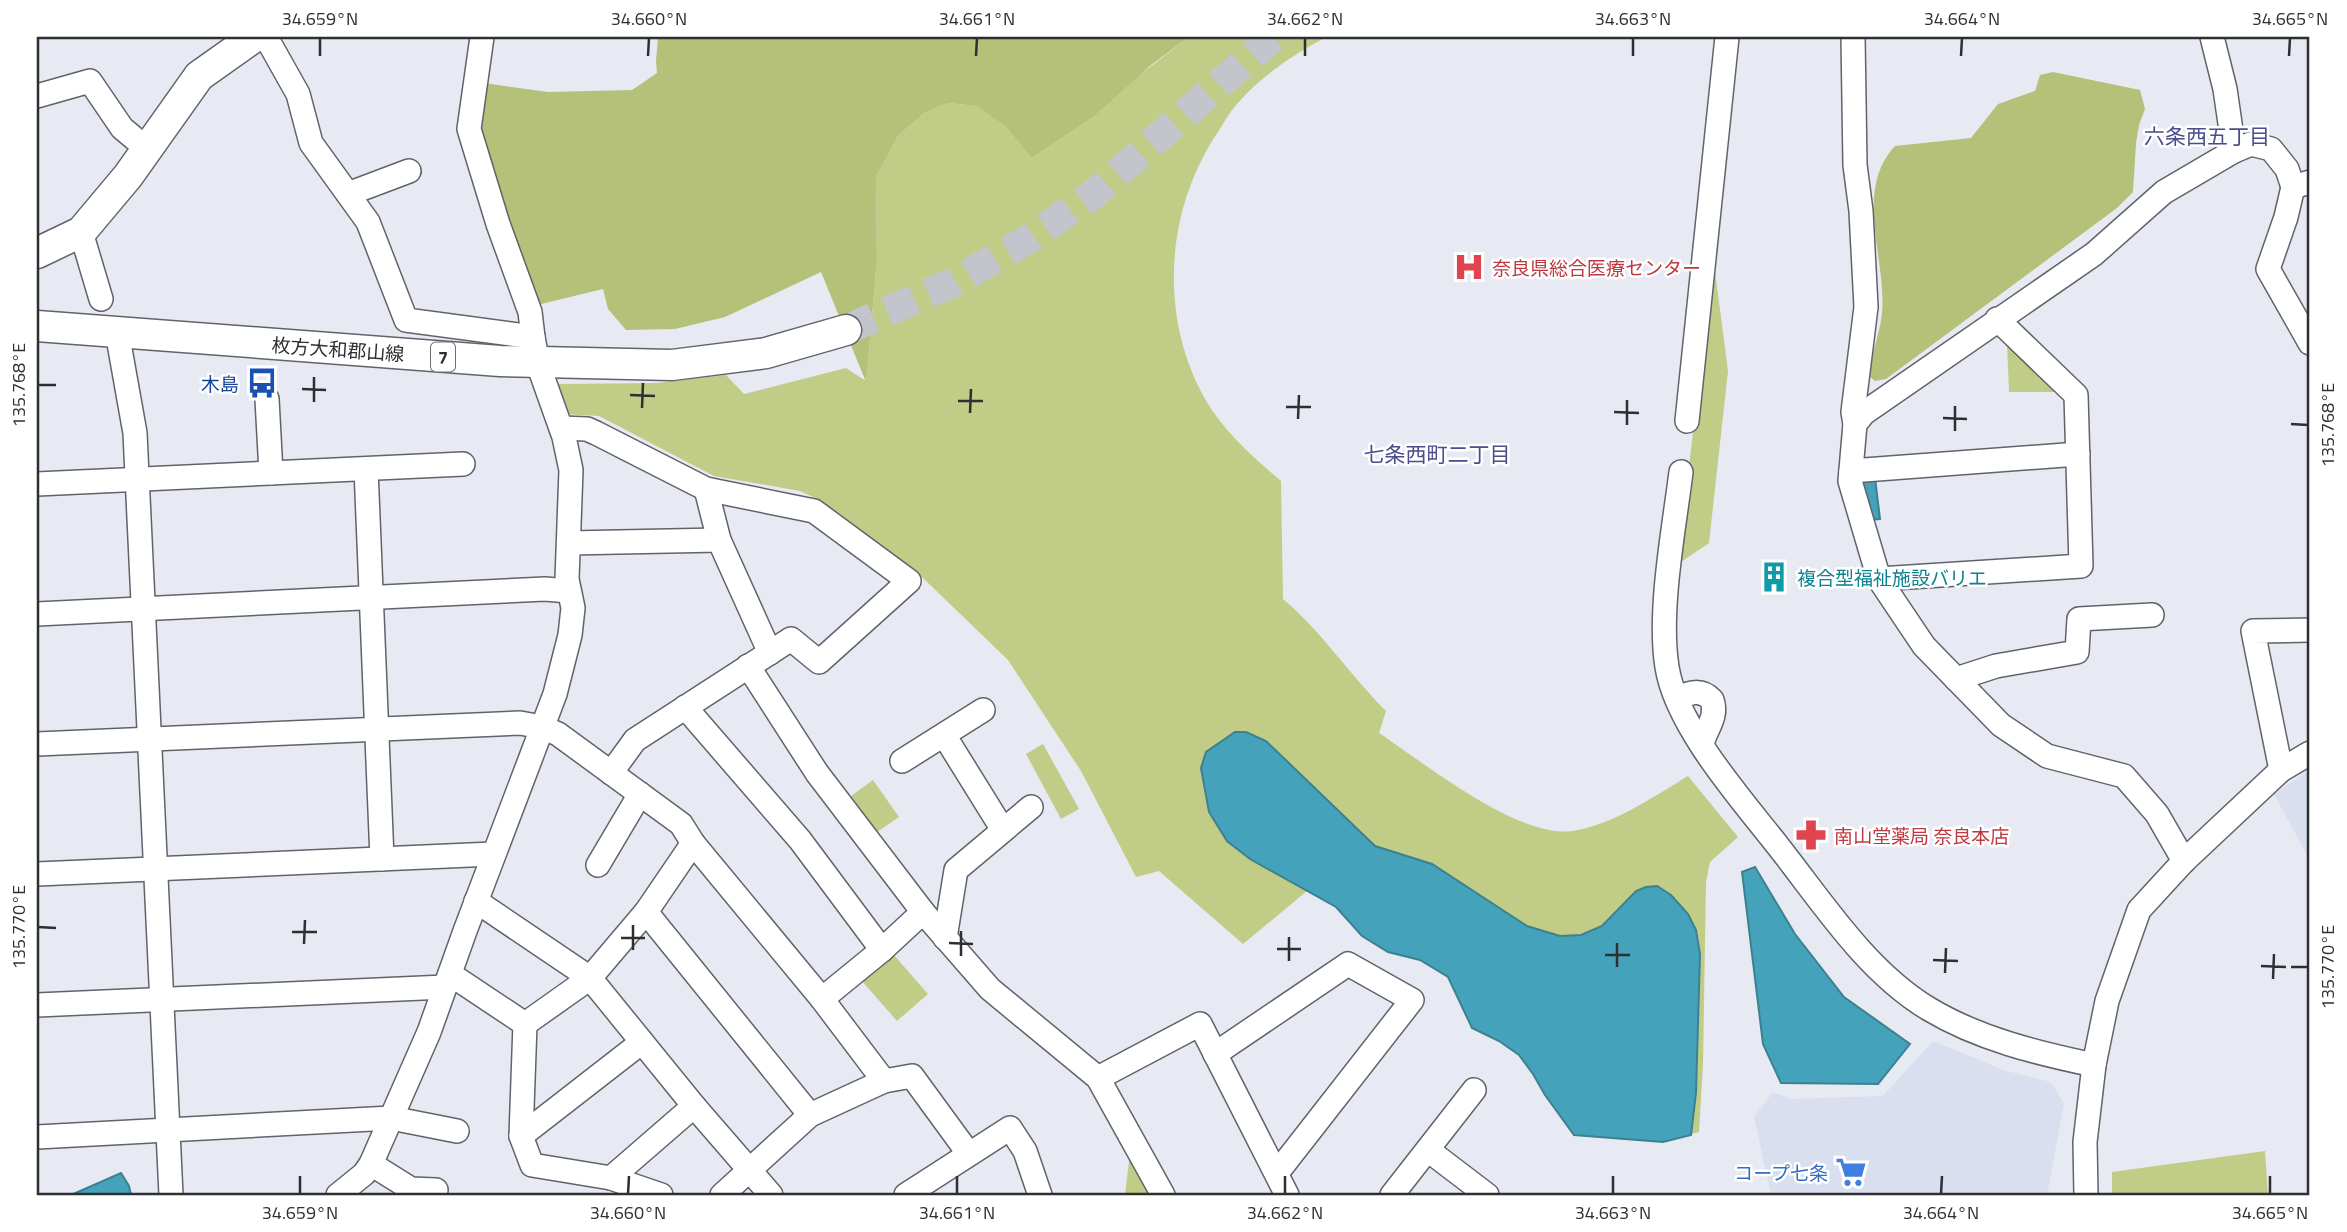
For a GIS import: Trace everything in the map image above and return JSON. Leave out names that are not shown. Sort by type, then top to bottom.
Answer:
[{"type":"main road","points":[[37,253],[81,232],[128,176],[199,76],[254,37]]},
{"type":"main road","name":"枚方大和郡山線","points":[[37,326],[117,332],[536,350],[672,365],[766,353],[846,330]]},
{"type":"street","points":[[266,37],[298,94],[311,143],[368,222],[406,320],[536,350]]},
{"type":"street","points":[[338,1195],[364,1174],[370,1164],[429,1032],[561,675],[570,635],[573,608],[567,579],[571,470],[561,428],[536,350],[530,312],[498,224],[469,129],[482,37]]},
{"type":"street","points":[[1687,421],[1727,37]]},
{"type":"street","points":[[1853,37],[1855,165],[1861,211],[1866,307],[1853,412],[1855,425],[1850,481],[1879,579],[1924,646],[2001,725],[2048,756],[2124,776],[2157,814],[2184,861]]},
{"type":"street","points":[[2212,37],[2225,89],[2234,151]]},
{"type":"street","points":[[37,96],[90,82],[122,128],[147,149]]},
{"type":"street","points":[[1855,425],[1864,413],[2094,254],[2164,192],[2251,144],[2271,149],[2301,184],[2268,269],[2310,343]]},
{"type":"street","points":[[348,194],[409,171]]},
{"type":"street","points":[[81,232],[101,299]]},
{"type":"street","points":[[1879,579],[2081,566],[2076,395],[1997,319]]},
{"type":"street","points":[[117,332],[132,407],[137,479],[171,1195]]},
{"type":"street","points":[[267,399],[271,473]]},
{"type":"street","points":[[561,428],[587,429],[706,489],[814,511],[909,581],[819,662],[791,639],[635,740],[611,773]]},
{"type":"street","points":[[1851,471],[2078,454]]},
{"type":"street","points":[[37,484],[463,464]]},
{"type":"street","points":[[366,469],[382,859]]},
{"type":"street","points":[[1681,472],[1665,616],[1667,668],[1676,698],[1695,692],[1703,693],[1712,700],[1714,713],[1702,744],[1710,758],[1847,934],[1886,976],[1928,1009],[1983,1035],[2042,1055],[2094,1065]]},
{"type":"street","points":[[706,489],[719,540],[770,653]]},
{"type":"street","points":[[569,543],[719,540]]},
{"type":"street","points":[[37,614],[545,589],[569,591]]},
{"type":"street","points":[[1956,679],[1996,666],[2077,652],[2079,619],[2152,615]]},
{"type":"street","points":[[2281,770],[2253,631],[2310,630]]},
{"type":"street","points":[[748,666],[817,773],[945,938],[990,989],[1098,1078],[1163,1195]]},
{"type":"street","points":[[685,707],[800,840],[882,950]]},
{"type":"street","points":[[902,761],[984,710]]},
{"type":"street","points":[[37,744],[520,723],[542,727],[558,734],[681,824],[693,843],[822,999],[884,1081]]},
{"type":"street","points":[[944,735],[1003,830]]},
{"type":"street","points":[[2086,1195],[2085,1142],[2094,1065],[2106,1001],[2139,910],[2184,861],[2281,770],[2310,753]]},
{"type":"street","points":[[598,865],[640,794]]},
{"type":"street","points":[[945,938],[956,870],[1031,807]]},
{"type":"street","points":[[525,1024],[590,978],[646,912],[693,843]]},
{"type":"street","points":[[37,874],[494,854]]},
{"type":"street","points":[[476,901],[590,978],[694,1106],[771,1195]]},
{"type":"street","points":[[646,912],[810,1115]]},
{"type":"street","points":[[822,999],[923,912]]},
{"type":"street","points":[[1215,1054],[1348,964],[1412,1000],[1277,1173]]},
{"type":"street","points":[[37,1004],[162,999],[447,980],[525,1024]]},
{"type":"street","points":[[525,1024],[521,1136],[532,1165],[611,1178],[661,1195]]},
{"type":"street","points":[[1098,1078],[1200,1024],[1287,1195]]},
{"type":"street","points":[[521,1136],[642,1042]]},
{"type":"street","points":[[722,1195],[810,1115],[884,1081],[912,1076],[969,1153]]},
{"type":"street","points":[[1392,1195],[1474,1090]]},
{"type":"street","points":[[611,1178],[694,1106]]},
{"type":"street","points":[[37,1136],[391,1118],[457,1131]]},
{"type":"street","points":[[918,1192],[969,1153],[1010,1128],[1025,1152],[1040,1195]]},
{"type":"street","points":[[1428,1150],[1488,1195]]},
{"type":"street","points":[[370,1164],[411,1189],[436,1190]]},
{"type":"shaded area","points":[[2310,769],[2310,861],[2274,794]]},
{"type":"shaded area","points":[[1933,1041],[2003,1070],[2047,1081],[2053,1085],[2064,1104],[2047,1195],[1771,1195],[1754,1117],[1773,1092],[1791,1099],[1883,1096]]},
{"type":"green space","points":[[658,37],[1189,37],[1151,65],[1094,116],[1031,158],[1005,126],[977,106],[948,103],[924,113],[898,136],[876,177],[877,261],[866,382],[821,272],[725,317],[675,329],[626,330],[608,309],[603,289],[533,306],[476,143],[484,83],[548,92],[632,90],[657,73]]},
{"type":"green space","points":[[1189,37],[1326,37],[1267,75],[1229,115],[1199,165],[1186,198],[1178,231],[1174,266],[1180,334],[1190,367],[1205,399],[1230,433],[1281,481],[1283,599],[1310,625],[1386,711],[1379,733],[1472,796],[1500,811],[1550,830],[1572,831],[1617,817],[1688,776],[1738,837],[1710,862],[1706,882],[1699,1132],[1663,1142],[1574,1135],[1519,1055],[1499,1041],[1472,1028],[1448,977],[1420,960],[1388,952],[1362,936],[1336,907],[1307,891],[1243,944],[1159,871],[1136,877],[1081,771],[1008,660],[924,579],[883,552],[822,501],[800,491],[714,476],[599,416],[563,414],[559,384],[657,383],[726,375],[744,394],[846,368],[866,381],[877,261],[876,177],[898,136],[924,113],[948,103],[978,106],[1005,126],[1031,158]]},
{"type":"green space","points":[[2053,72],[2140,90],[2145,109],[2136,143],[2133,192],[2117,208],[1886,379],[1875,381],[1870,377],[1870,369],[1881,321],[1882,292],[1874,205],[1876,184],[1883,164],[1895,146],[1971,138],[1998,104],[2035,91],[2040,75]]},
{"type":"green space","points":[[1713,256],[1728,371],[1709,543],[1678,564]]},
{"type":"green space","points":[[2007,344],[2058,392],[2009,392]]},
{"type":"green space","points":[[1043,744],[1079,809],[1061,819],[1026,754]]},
{"type":"green space","points":[[873,780],[899,817],[877,832],[851,796]]},
{"type":"green space","points":[[893,954],[928,994],[897,1021],[862,981]]},
{"type":"green space","points":[[2265,1151],[2268,1195],[2112,1195],[2112,1172]]},
{"type":"green space","points":[[1130,1153],[1152,1195],[1125,1195]]},
{"type":"water","points":[[1867,478],[1875,478],[1880,519],[1866,520],[1857,488]]},
{"type":"water","points":[[1235,732],[1246,732],[1266,741],[1375,846],[1432,864],[1527,926],[1560,936],[1581,935],[1602,926],[1636,891],[1657,886],[1671,895],[1688,914],[1696,930],[1700,954],[1696,1093],[1691,1135],[1663,1142],[1574,1135],[1519,1055],[1499,1041],[1472,1028],[1448,977],[1420,960],[1388,952],[1362,936],[1336,907],[1250,859],[1227,841],[1209,812],[1201,768],[1206,752]]},
{"type":"water","points":[[1755,867],[1795,934],[1844,997],[1910,1044],[1878,1084],[1781,1083],[1763,1044],[1742,872]]},
{"type":"water","points":[[121,1173],[131,1195],[71,1195]]},
{"type":"tunnel","points":[[846,330],[954,282],[1032,237],[1095,193],[1273,37]]},
{"type":"place","name":"奈良県総合医療センター","points":[[1469,267]]},
{"type":"place","name":"木島","points":[[262,383]]},
{"type":"place","name":"複合型福祉施設バリエ","points":[[1774,577]]},
{"type":"place","name":"南山堂薬局 奈良本店","points":[[1811,835]]},
{"type":"place","name":"コープ七条","points":[[1851,1172]]},
{"type":"district","name":"六条西五丁目","points":[[2207,136]]},
{"type":"district","name":"七条西町二丁目","points":[[1437,454]]}]
